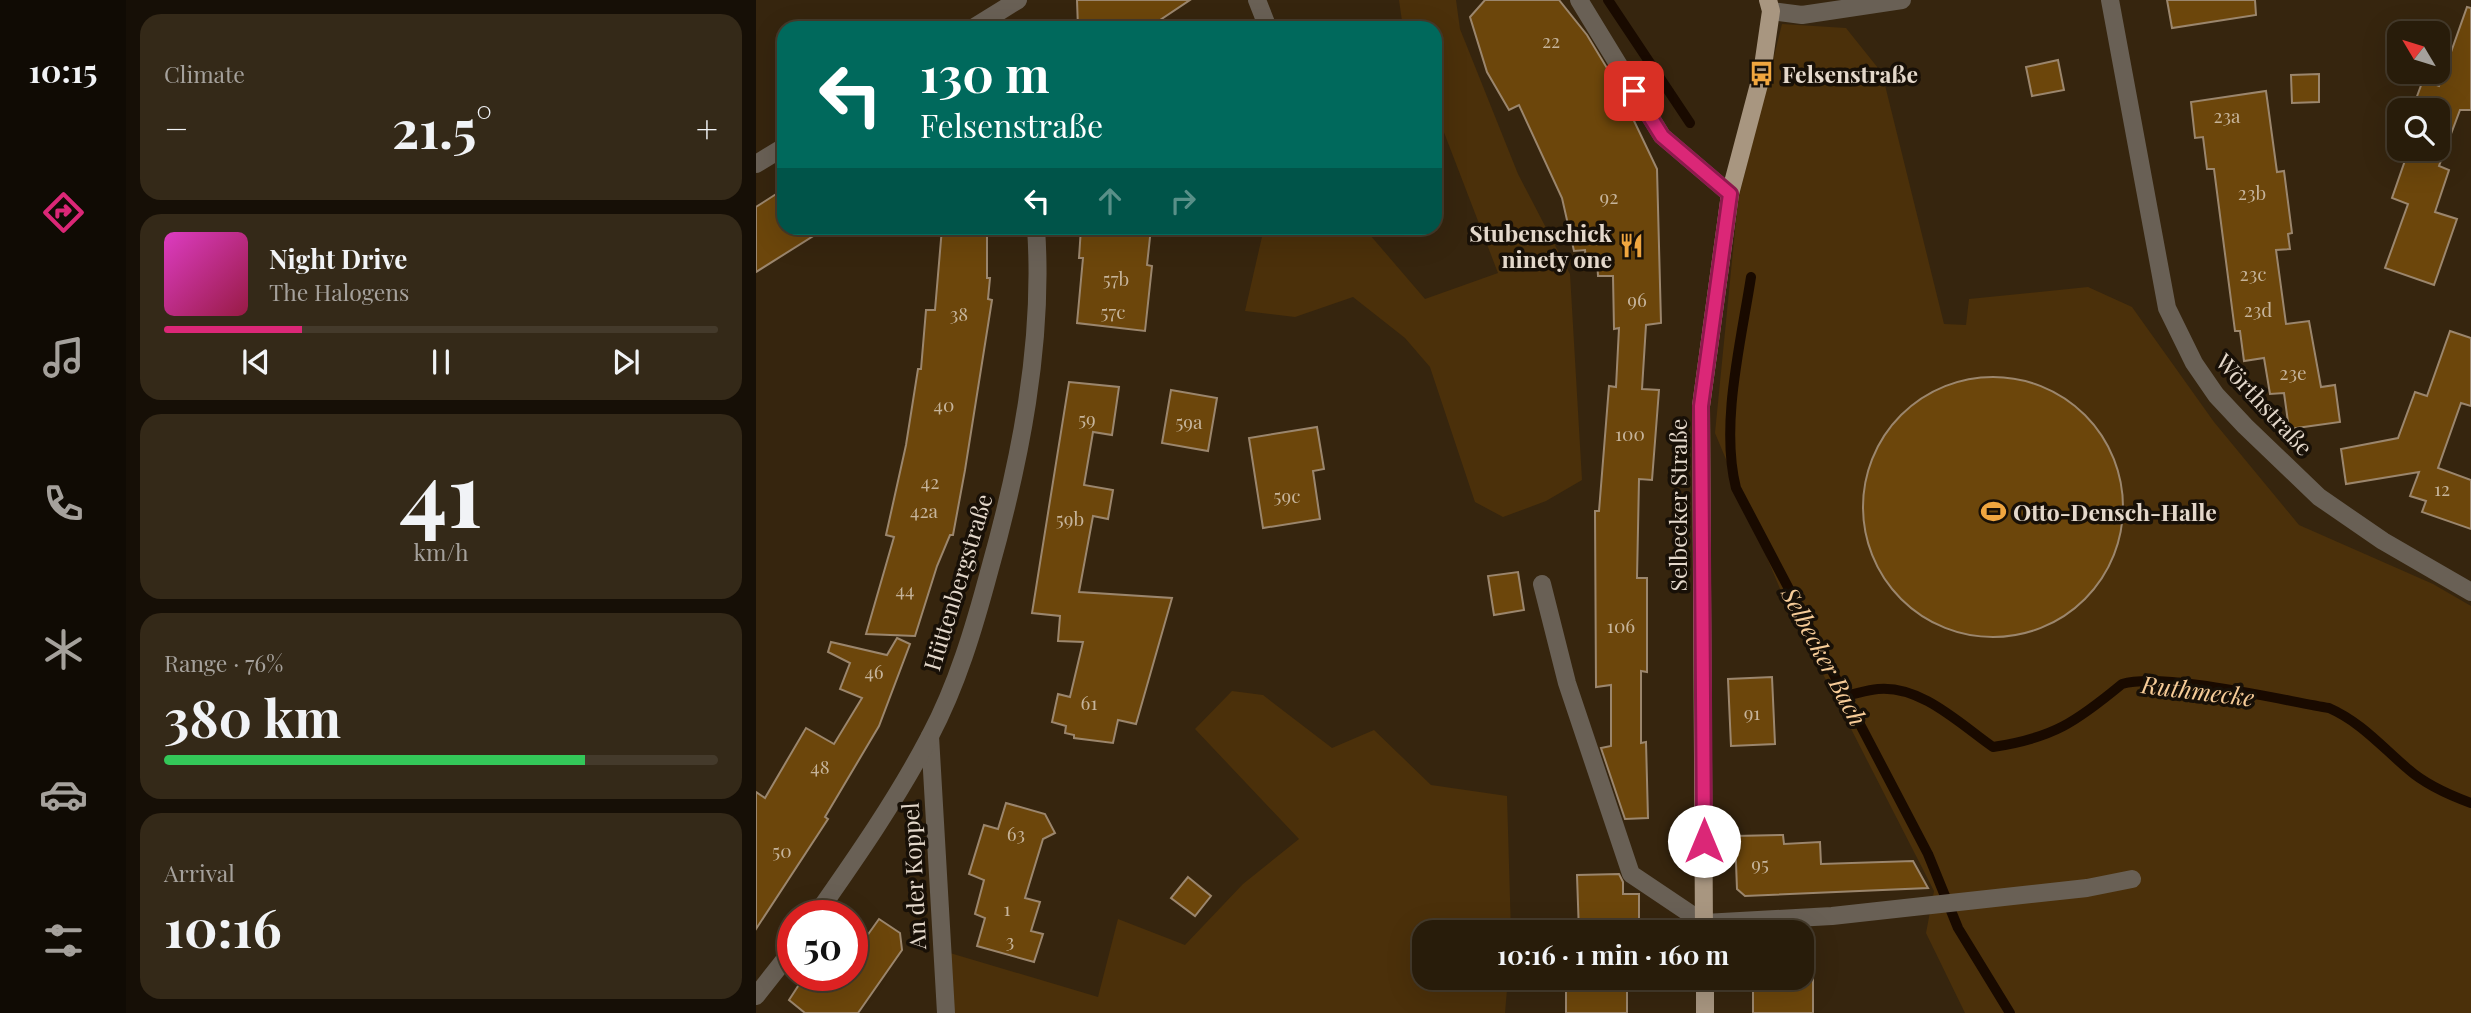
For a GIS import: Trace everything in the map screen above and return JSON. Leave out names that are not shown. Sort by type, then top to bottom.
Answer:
[{"type":"main road","name":"Selbecker Straße","points":[[1704,920],[1701,406],[1730,194],[1762,73],[1770,5]]},
{"type":"main road","points":[[1705,990],[1705,1013]]},
{"type":"street","points":[[995,21],[1018,0]]},
{"type":"street","points":[[1257,0],[1265,21]]},
{"type":"street","points":[[1579,0],[1662,136],[1730,194]]},
{"type":"street","points":[[1770,5],[1802,15],[1902,0]]},
{"type":"street","name":"Wörthstraße","points":[[2110,0],[2167,308],[2194,363],[2216,395],[2319,497],[2384,541],[2471,592]]},
{"type":"street","points":[[756,164],[777,150]]},
{"type":"street","name":"Hüttenbergstraße","points":[[826,900],[860,852],[930,736],[970,641],[1009,502],[1028,396],[1033,346],[1036,235]]},
{"type":"street","points":[[1542,584],[1567,682],[1631,874],[1693,920]]},
{"type":"street","name":"An der Koppel","points":[[930,736],[946,1013]]},
{"type":"street","points":[[1789,920],[2087,888],[2132,879]]},
{"type":"street","points":[[756,996],[777,969]]},
{"type":"shaded area","points":[[1399,0],[1456,0],[1460,29],[1518,174],[1570,274],[1582,480],[1546,501],[1503,517],[1475,502],[1430,367],[1405,338],[1353,297],[1295,317],[1245,311],[1262,235],[1370,235],[1425,299],[1498,273],[1442,127],[1442,21],[1402,21]]},
{"type":"shaded area","points":[[1782,24],[1846,28],[1882,73],[1944,324],[1966,325],[1969,299],[2088,287],[2132,307],[2214,422],[2299,525],[2433,584],[2471,606],[2471,1013],[1965,1013],[1926,933],[1934,891],[1783,596],[1715,433],[1738,200]]},
{"type":"shaded area","points":[[1232,691],[1263,695],[1332,748],[1374,730],[1431,785],[1507,796],[1511,920],[1412,920],[1412,990],[1507,990],[1505,1013],[953,1013],[950,953],[1098,997],[1118,919],[1185,945],[1243,884],[1299,839],[1195,729]]},
{"type":"building","points":[[1077,0],[1190,0],[1158,21],[1078,21]]},
{"type":"building","points":[[1485,0],[1559,0],[1587,35],[1616,83],[1657,169],[1661,323],[1646,325],[1642,389],[1659,390],[1652,480],[1639,479],[1637,578],[1647,578],[1647,672],[1641,671],[1641,743],[1646,742],[1648,818],[1625,819],[1601,748],[1611,746],[1611,685],[1596,687],[1595,511],[1599,511],[1609,386],[1616,387],[1619,328],[1614,329],[1613,276],[1598,276],[1597,259],[1586,259],[1585,250],[1574,251],[1562,198],[1519,105],[1509,110],[1487,72],[1470,17]]},
{"type":"building","points":[[2167,0],[2255,0],[2256,15],[2172,28]]},
{"type":"building","points":[[2467,7],[2471,8],[2471,110],[2460,110],[2450,137],[2450,98],[2416,98],[2422,84],[2450,84],[2450,55]]},
{"type":"building","points":[[2058,60],[2064,90],[2032,96],[2026,67]]},
{"type":"building","points":[[2319,74],[2319,102],[2292,103],[2291,75]]},
{"type":"building","points":[[2266,91],[2277,172],[2284,171],[2292,233],[2288,234],[2290,249],[2276,250],[2286,324],[2309,321],[2321,387],[2335,385],[2340,422],[2289,429],[2284,393],[2270,394],[2264,358],[2244,361],[2240,331],[2235,331],[2214,169],[2207,169],[2203,137],[2195,138],[2191,102]]},
{"type":"building","points":[[2405,161],[2441,161],[2439,166],[2449,170],[2435,212],[2457,219],[2434,285],[2385,268],[2408,204],[2392,198]]},
{"type":"building","points":[[777,194],[777,235],[815,235],[756,272],[756,207]]},
{"type":"building","points":[[941,235],[987,235],[987,278],[990,278],[988,299],[992,300],[953,535],[950,535],[937,566],[915,636],[866,634],[894,537],[886,535],[906,445],[918,369],[921,369],[926,310],[935,310]]},
{"type":"building","points":[[1081,235],[1150,235],[1147,265],[1152,266],[1145,331],[1077,323],[1083,258],[1079,258]]},
{"type":"building","points":[[2450,331],[2471,338],[2471,406],[2461,403],[2438,468],[2471,480],[2471,529],[2422,512],[2426,501],[2410,496],[2419,472],[2346,484],[2341,449],[2398,438],[2415,392],[2427,396]]},
{"type":"building","name":"Otto-Densch-Halle","points":[[1993,377],[2043,387],[2065,399],[2085,415],[2101,435],[2113,457],[2123,507],[2113,557],[2101,579],[2085,599],[2065,615],[2043,627],[1993,637],[1943,627],[1921,615],[1901,599],[1885,579],[1873,557],[1863,507],[1873,457],[1885,435],[1901,415],[1921,399],[1943,387]]},
{"type":"building","points":[[1069,382],[1119,387],[1112,435],[1093,432],[1084,485],[1113,490],[1108,519],[1093,516],[1079,592],[1172,598],[1136,724],[1118,720],[1113,743],[1074,738],[1074,735],[1065,733],[1066,726],[1052,722],[1058,694],[1070,697],[1083,642],[1058,641],[1060,616],[1032,613]]},
{"type":"building","points":[[1171,390],[1217,398],[1208,451],[1162,443]]},
{"type":"building","points":[[1317,427],[1324,469],[1313,471],[1320,519],[1263,528],[1249,438]]},
{"type":"building","points":[[1518,572],[1524,610],[1494,615],[1488,576]]},
{"type":"building","points":[[897,638],[910,644],[879,726],[825,817],[828,819],[756,929],[756,792],[765,798],[806,728],[834,744],[862,698],[840,689],[850,663],[828,652],[831,642],[887,655]]},
{"type":"building","points":[[1772,677],[1775,744],[1731,746],[1728,679]]},
{"type":"building","points":[[1006,803],[1045,814],[1055,833],[1043,839],[1025,898],[1040,902],[1031,931],[1043,934],[1034,962],[977,946],[985,918],[975,914],[984,880],[969,874],[984,825],[998,829]]},
{"type":"building","points":[[1783,835],[1784,844],[1820,842],[1821,864],[1913,861],[1928,888],[1745,896],[1737,889],[1735,836]]},
{"type":"building","points":[[1619,874],[1623,882],[1623,894],[1639,894],[1639,920],[1579,920],[1577,875]]},
{"type":"building","points":[[1188,877],[1211,896],[1195,916],[1171,898]]},
{"type":"building","points":[[879,919],[900,933],[902,950],[858,1013],[805,1013],[789,1000],[795,991],[868,991],[868,934]]},
{"type":"building","points":[[1566,990],[1627,990],[1627,1013],[1566,1013]]},
{"type":"building","points":[[1753,990],[1813,990],[1813,1013],[1753,1013]]},
{"type":"waterway","name":"Selbecker Bach","points":[[1608,0],[1690,123]]},
{"type":"waterway","name":"Selbecker Bach","points":[[1751,277],[1731,410],[1730,437],[1736,488],[1928,854],[1958,928],[2010,1013]]},
{"type":"waterway","name":"Ruthmecke","points":[[1845,696],[1878,689],[1909,693],[1939,708],[1993,747],[2032,739],[2063,726],[2091,709],[2122,684],[2141,681],[2223,688],[2329,708],[2361,728],[2422,780],[2471,803]]},
{"type":"place","name":"Felsenstraße","points":[[1762,73]]},
{"type":"place","name":"Stubenschick ninety one","points":[[1632,245]]},
{"type":"place","name":"Otto-Densch-Halle","points":[[1993,511]]},
{"type":"route","points":[[1634,91],[1662,136],[1730,194],[1701,406],[1704,841]]}]
